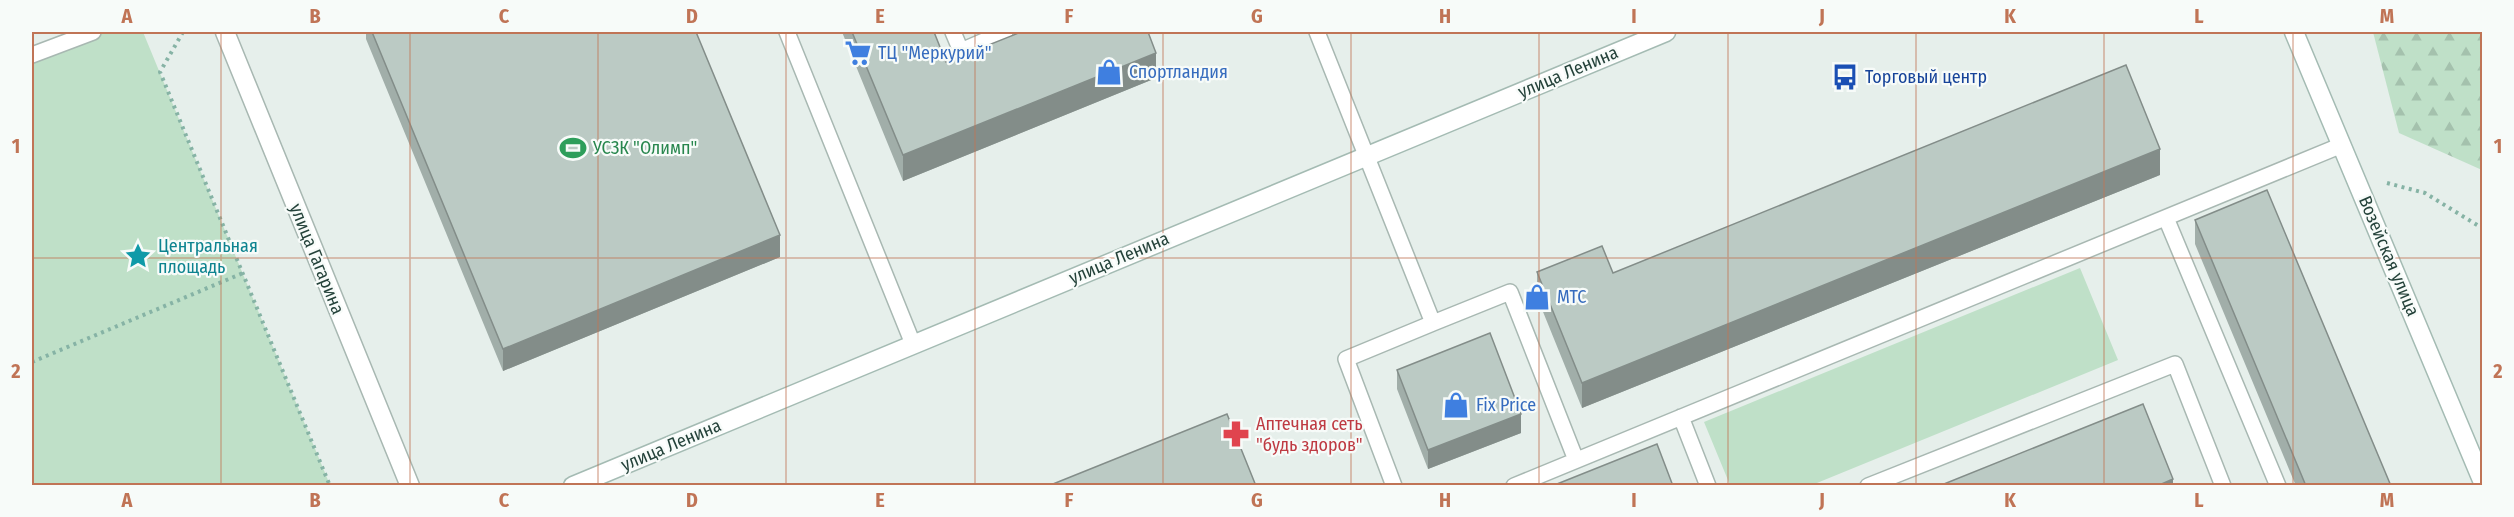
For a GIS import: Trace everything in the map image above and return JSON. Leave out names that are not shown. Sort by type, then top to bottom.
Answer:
[{"type":"main road","name":"улица Ленина","points":[[573,486],[1666,32]]},
{"type":"main road","name":"Возейская улица","points":[[2294,32],[2482,480]]},
{"type":"main road","name":"улица Гагарина","points":[[231,33],[410,486]]},
{"type":"lane","points":[[32,55],[93,32]]},
{"type":"lane","points":[[787,32],[913,344]]},
{"type":"lane","points":[[953,32],[961,51],[1005,32]]},
{"type":"lane","points":[[1317,32],[1433,323]]},
{"type":"lane","points":[[1514,486],[2342,145]]},
{"type":"lane","points":[[2166,218],[2278,486]]},
{"type":"lane","points":[[1394,486],[1346,359],[1510,292],[1576,460]]},
{"type":"lane","points":[[1868,486],[2175,364],[2223,486]]},
{"type":"lane","points":[[1681,417],[1708,486]]},
{"type":"path","points":[[183,32],[160,72],[330,486]]},
{"type":"path","points":[[2354,174],[2426,192],[2482,228]]},
{"type":"path","points":[[32,362],[243,273]]},
{"type":"green space","name":"Центральная площадь","points":[[95,32],[143,32],[330,485],[32,486],[32,58]]},
{"type":"green space","points":[[2373,32],[2482,32],[2482,170],[2399,133]]},
{"type":"green space","points":[[2080,268],[2118,360],[1812,485],[1730,485],[1704,422]]},
{"type":"building","name":"УСЗК \"Олимп\"","points":[[372,32],[696,32],[780,235],[503,349]]},
{"type":"building","points":[[852,32],[934,32],[946,62],[1021,32],[1148,32],[1156,53],[903,155]]},
{"type":"building","points":[[2126,65],[2160,149],[1582,383],[1537,272],[1602,246],[1613,273]]},
{"type":"building","points":[[2267,190],[2391,486],[2306,486],[2195,220]]},
{"type":"building","points":[[1490,333],[1521,414],[1428,450],[1397,370]]},
{"type":"building","points":[[2143,404],[2173,479],[2157,486],[1939,486]]},
{"type":"building","points":[[1227,414],[1256,486],[1048,486]]},
{"type":"building","points":[[1657,444],[1673,486],[1552,486]]},
{"type":"place","name":"ТЦ \"Меркурий\"","points":[[858,53]]},
{"type":"place","name":"Спортландия","points":[[1109,72]]},
{"type":"place","name":"Торговый центр","points":[[1845,77]]},
{"type":"place","name":"УСЗК \"Олимп\"","points":[[573,148]]},
{"type":"place","name":"Центральная площадь","points":[[138,256]]},
{"type":"place","name":"МТС","points":[[1537,297]]},
{"type":"place","name":"Fix Price","points":[[1456,405]]},
{"type":"place","name":"Аптечная сеть \"будь здоров\"","points":[[1236,434]]}]
